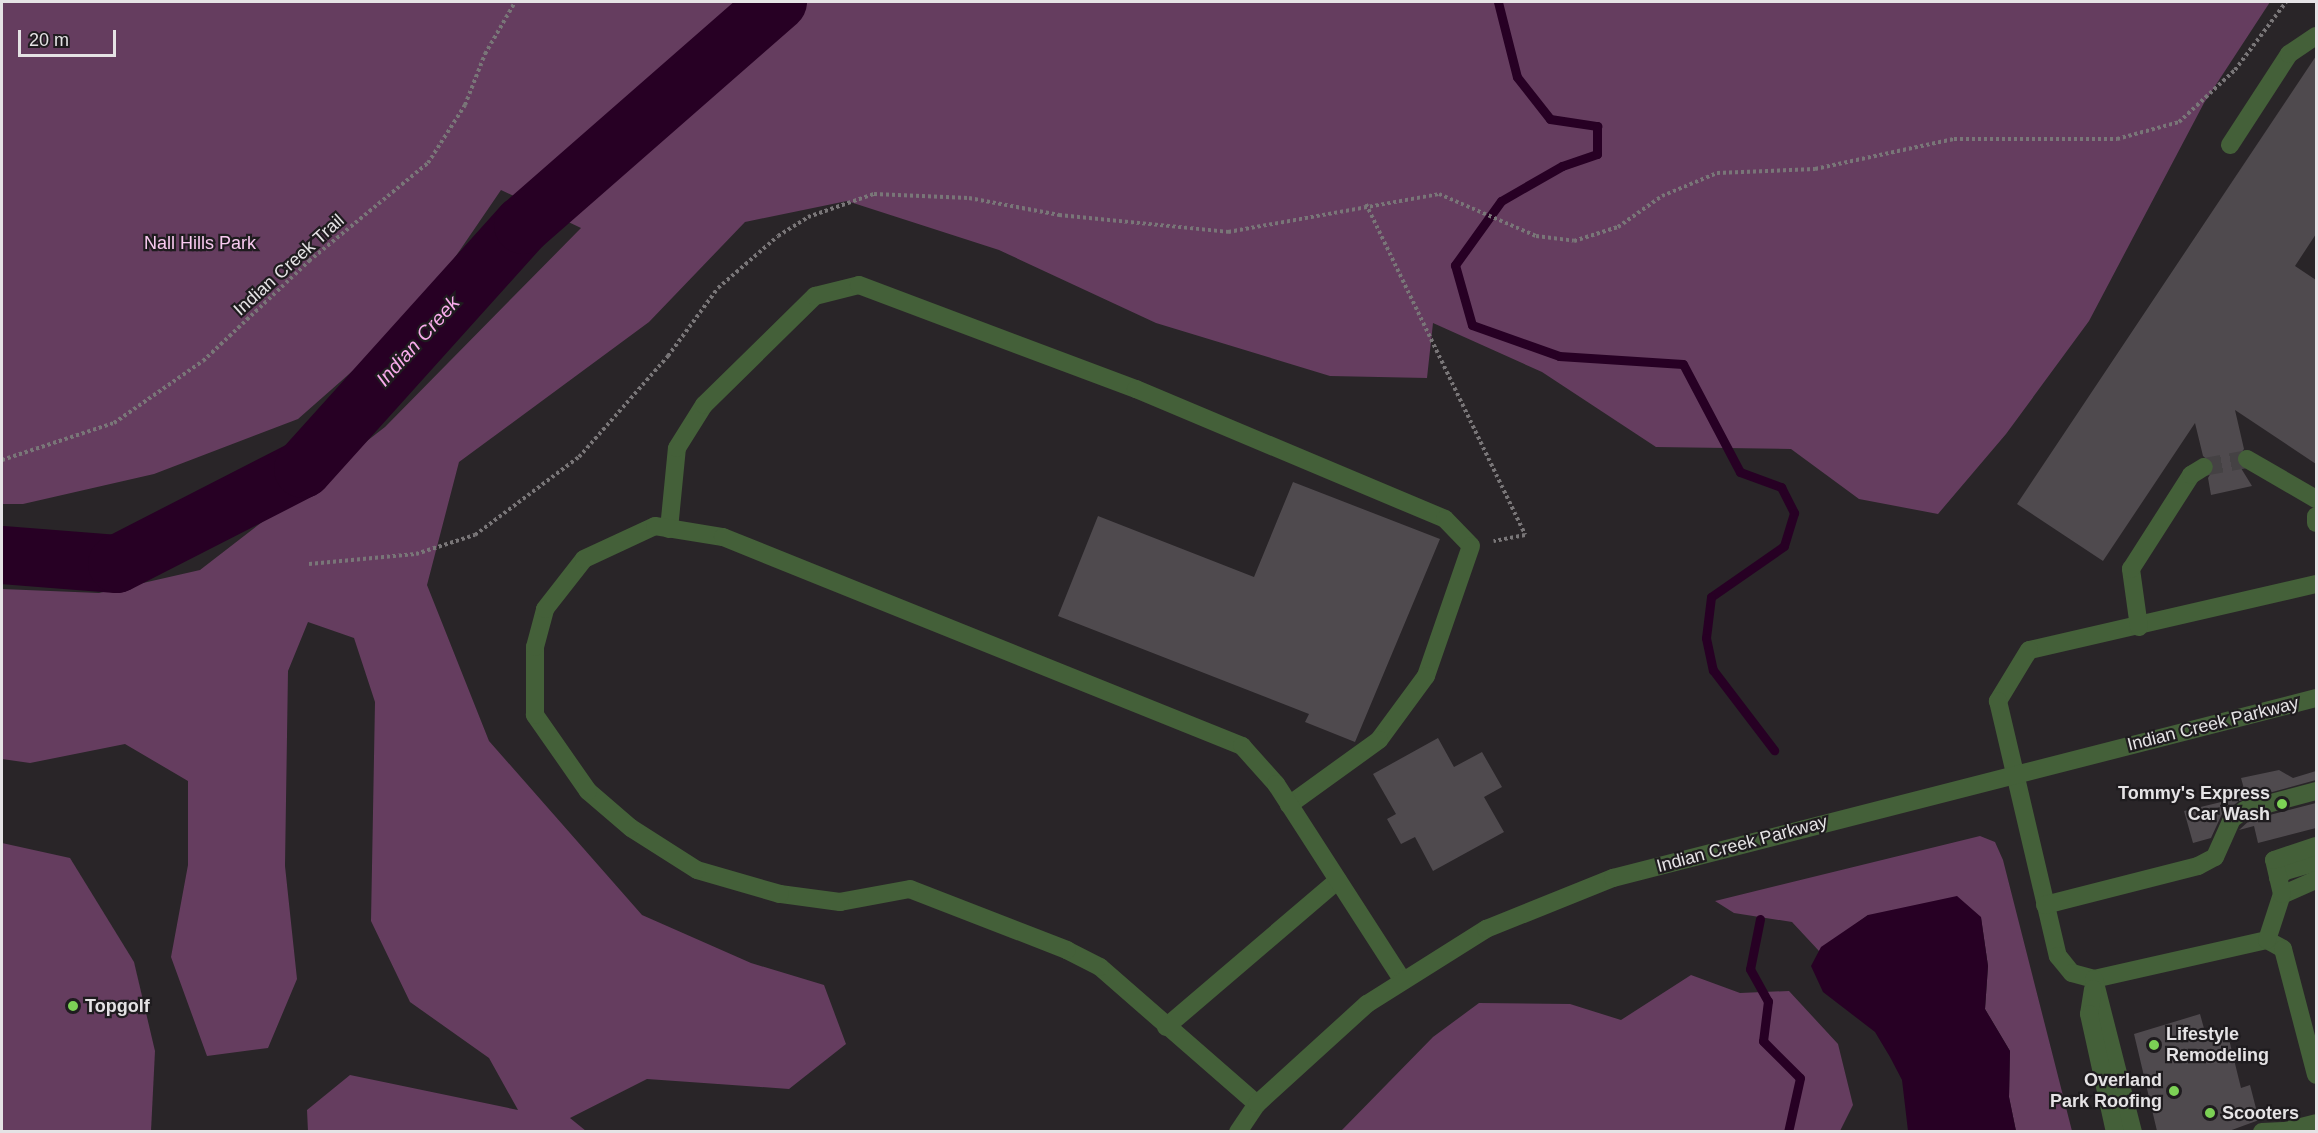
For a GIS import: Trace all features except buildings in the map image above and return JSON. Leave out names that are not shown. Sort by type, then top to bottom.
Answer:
[{"type":"street","points":[[2230,145],[2289,54],[2316,36]]},
{"type":"street","points":[[669,529],[677,448],[704,405],[815,296],[859,285],[1136,389],[1445,519],[1471,546],[1426,676],[1379,740],[1289,805]]},
{"type":"street","points":[[2247,459],[2316,499]]},
{"type":"street","points":[[2139,627],[2131,569],[2191,475],[2204,467]]},
{"type":"street","points":[[2316,516],[2316,523]]},
{"type":"street","points":[[1257,1104],[1166,1027],[1100,967],[1067,950],[910,889],[840,902],[780,894],[696,870],[632,828],[588,791],[535,715],[535,647],[544,609],[584,559],[655,526],[723,537],[1242,746],[1289,805],[1403,981]]},
{"type":"street","points":[[2316,584],[2139,627],[2029,650],[1998,700],[2011,774],[2058,956],[2072,973],[2094,979],[2267,940],[2283,949],[2316,1075]]},
{"type":"street","name":"Indian Creek Parkway","points":[[1238,1131],[1257,1104],[1367,1004],[1486,929],[1613,878],[2011,774],[2316,698]]},
{"type":"street","points":[[2045,905],[2198,866],[2214,857],[2232,819],[2245,810],[2316,791]]},
{"type":"street","points":[[2280,886],[2274,860],[2316,846]]},
{"type":"street","points":[[2267,940],[2285,871],[2316,862]]},
{"type":"street","points":[[1166,1027],[1338,880]]},
{"type":"street","points":[[2280,886],[2316,880]]},
{"type":"street","points":[[2094,979],[2089,1014],[2115,1131]]},
{"type":"street","points":[[2094,979],[2133,1131]]},
{"type":"street","points":[[2262,1131],[2282,1131],[2316,1123]]},
{"type":"path","name":"Indian Creek Trail","points":[[2,460],[114,423],[203,361],[309,261],[428,163],[465,105],[485,54],[515,2]]},
{"type":"path","points":[[309,564],[416,554],[475,535],[579,457],[669,356],[718,288],[778,236],[808,217],[874,194],[969,198],[1059,215],[1228,232],[1366,204],[1439,194],[1536,236],[1574,241],[1618,227],[1662,196],[1717,173],[1815,169],[1954,139],[2117,140],[2179,122],[2235,70],[2286,2]]},
{"type":"path","points":[[1366,204],[1525,534],[1471,546]]},
{"type":"green space","name":"Nall Hills Park","points":[[2,2],[2270,2],[2204,103],[2089,321],[2006,434],[1938,514],[1859,499],[1791,449],[1656,447],[1542,372],[1433,323],[1427,378],[1330,376],[1156,323],[999,250],[847,201],[745,222],[649,322],[459,462],[427,585],[489,741],[642,915],[751,963],[824,985],[846,1044],[789,1089],[647,1079],[570,1118],[586,1131],[308,1132],[307,1110],[350,1075],[518,1110],[489,1058],[410,1002],[371,921],[375,702],[354,638],[308,622],[288,671],[285,866],[297,979],[268,1048],[207,1056],[171,957],[188,865],[188,781],[125,744],[30,763],[2,759],[2,589],[99,593],[200,570],[385,427],[581,228],[501,190],[415,316],[298,419],[154,474],[23,504],[2,504]]},
{"type":"green space","points":[[1980,836],[1995,842],[2003,860],[2072,1131],[2016,1131],[2009,1097],[2010,1051],[1985,1009],[1988,966],[1981,918],[1868,915],[1819,951],[1792,922],[1734,913],[1715,901]]},
{"type":"green space","name":"Topgolf","points":[[2,843],[70,858],[134,962],[155,1051],[151,1131],[2,1131]]},
{"type":"green space","points":[[1691,975],[1740,993],[1789,991],[1838,1044],[1853,1105],[1840,1131],[1341,1131],[1433,1037],[1479,1003],[1570,1004],[1621,1020]]},
{"type":"shaded area","points":[[1957,896],[1981,917],[1988,966],[1985,1009],[2010,1051],[2009,1097],[2016,1131],[1908,1131],[1902,1080],[1890,1057],[1875,1032],[1823,992],[1811,966],[1821,947],[1868,915]]},
{"type":"waterway","name":"Indian Creek","points":[[2,555],[117,564],[303,469],[523,225],[778,2]]},
{"type":"waterway","points":[[1498,2],[1517,77],[1550,119],[1597,126],[1597,154],[1562,166],[1501,201],[1455,265],[1472,325],[1559,356],[1683,364],[1740,472],[1781,487],[1794,513],[1784,546],[1711,597],[1706,638],[1713,670],[1774,750]]},
{"type":"waterway","points":[[1760,919],[1750,969],[1768,1001],[1763,1041],[1800,1078],[1788,1132]]},
{"type":"tunnel","points":[[2204,467],[2247,459]]},
{"type":"place","name":"Tommy's Express Car Wash","points":[[2282,804]]},
{"type":"place","name":"Topgolf","points":[[73,1006]]},
{"type":"place","name":"Lifestyle Remodeling","points":[[2154,1045]]},
{"type":"place","name":"Overland Park Roofing","points":[[2174,1091]]},
{"type":"place","name":"Scooters","points":[[2210,1113]]}]
